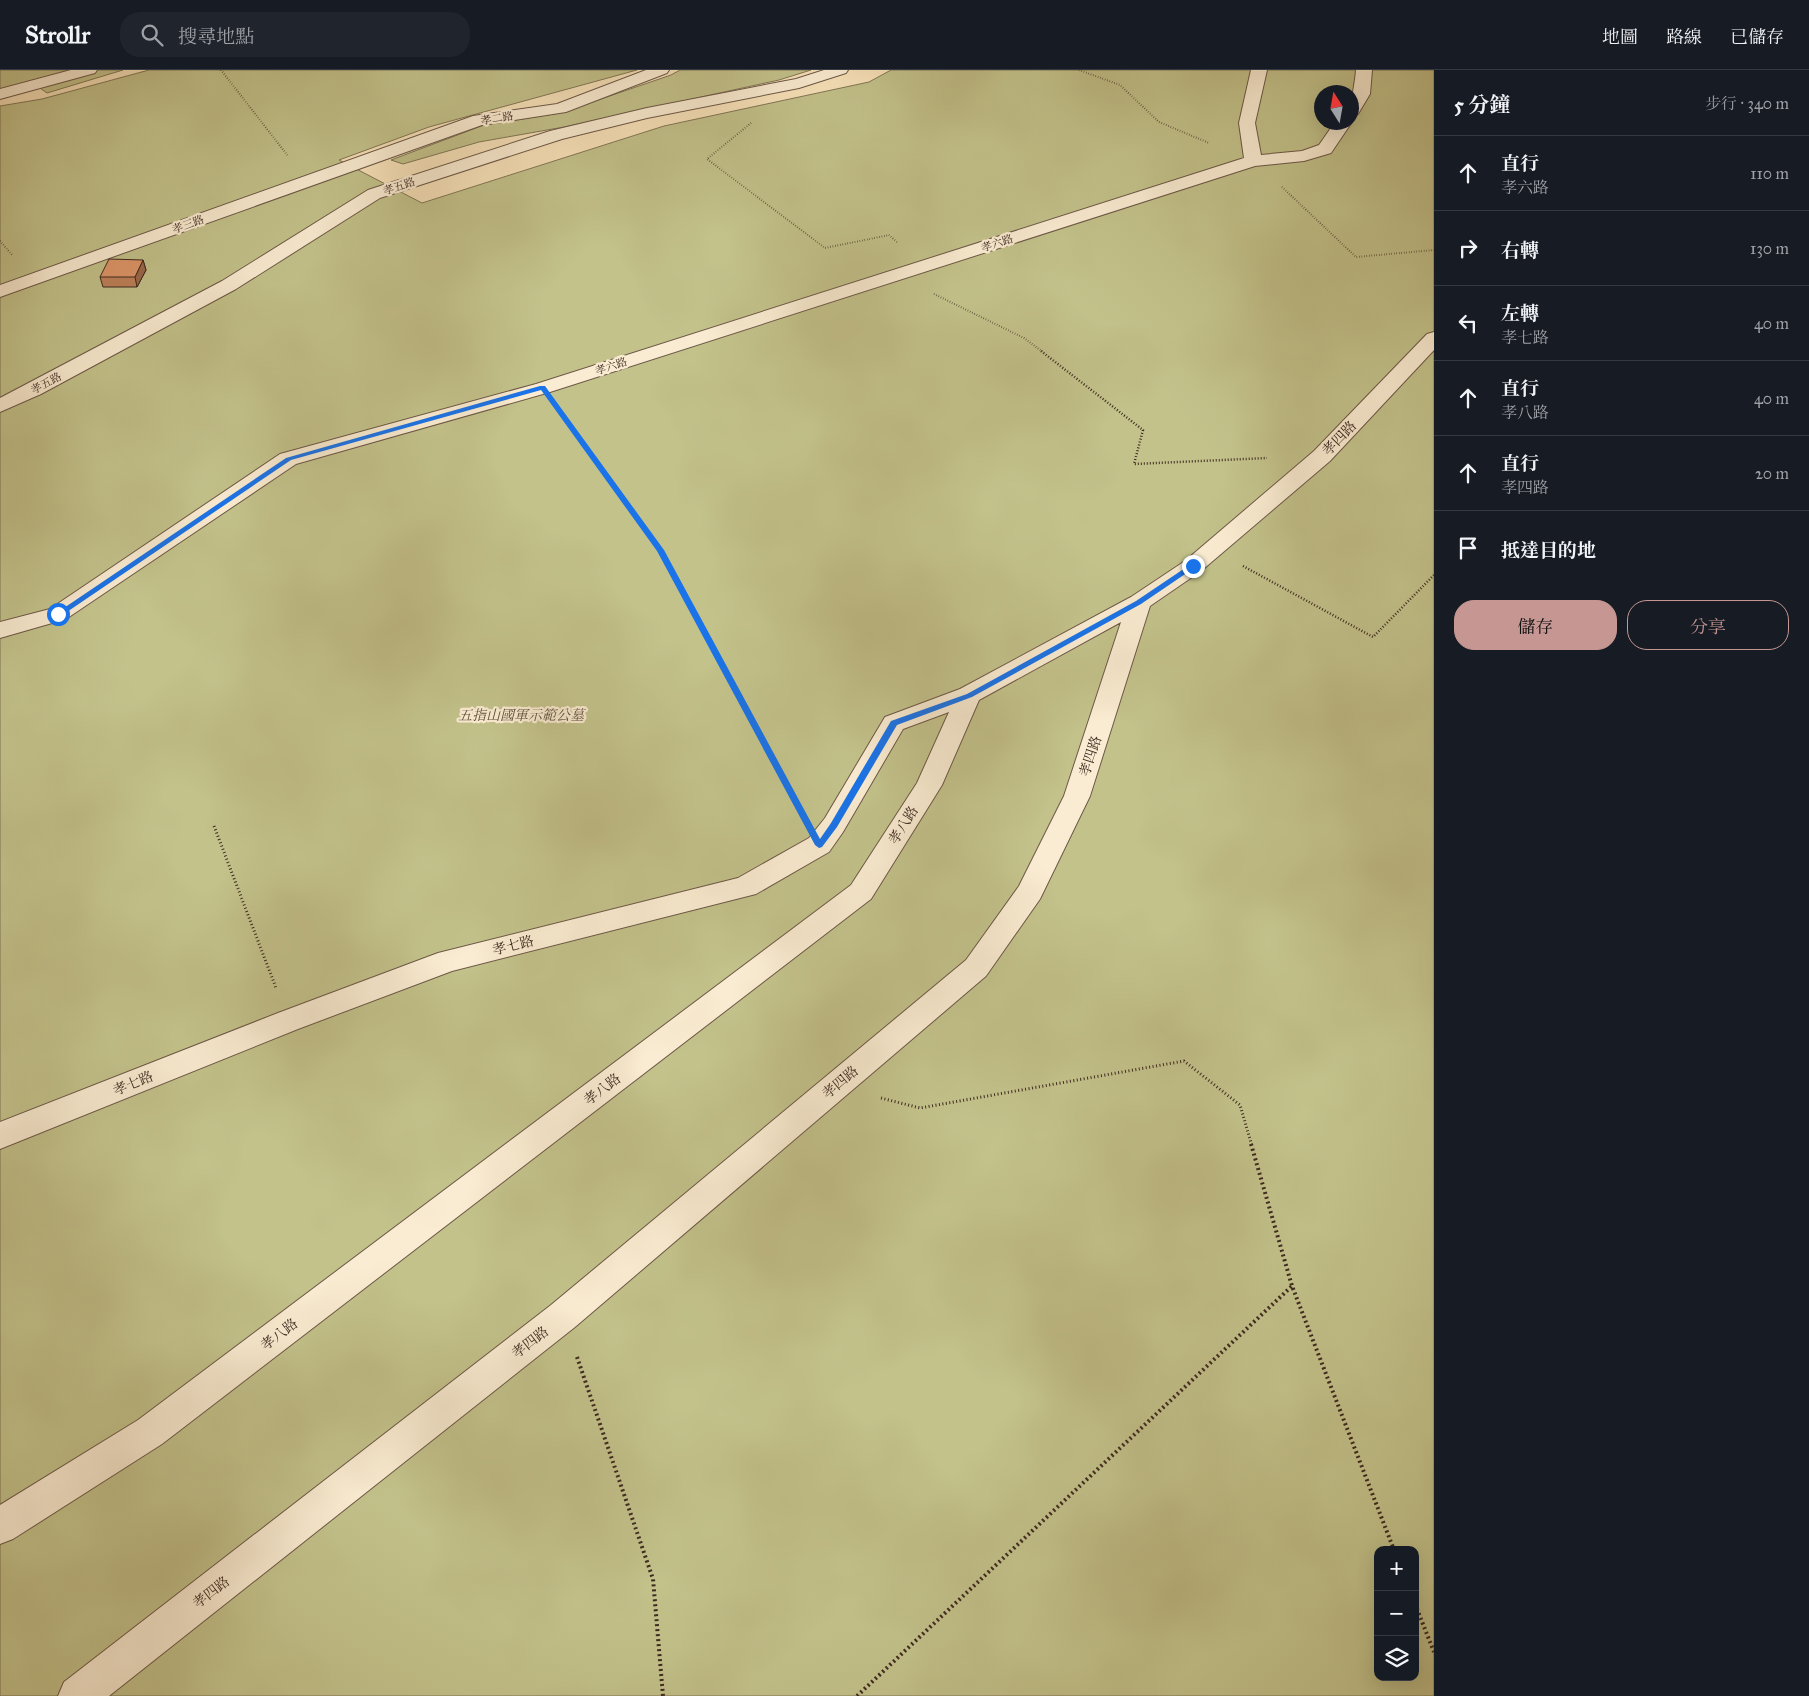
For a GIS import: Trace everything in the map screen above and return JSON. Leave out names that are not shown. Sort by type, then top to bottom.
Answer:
[{"type":"lane","points":[[0,94],[89,70]]},
{"type":"lane","name":"孝二路","points":[[354,184],[479,120],[560,108],[661,70]]},
{"type":"lane","name":"孝五路","points":[[0,406],[34,390],[229,284],[354,184],[647,113],[799,83],[840,70]]},
{"type":"lane","points":[[1259,70],[1247,123],[1253,161],[1304,156],[1325,149],[1338,130]]},
{"type":"lane","points":[[1359,99],[1362,94],[1364,70]]},
{"type":"lane","name":"孝六路","points":[[0,630],[58,614],[288,459],[543,388],[1253,161]]},
{"type":"lane","name":"孝三路","points":[[0,291],[307,181],[354,184]]},
{"type":"lane","name":"孝四路","points":[[78,1696],[563,1316],[976,968],[1030,892],[1077,796],[1139,602],[1193,566],[1322,456],[1434,338]]},
{"type":"lane","points":[[969,695],[1139,602]]},
{"type":"lane","name":"孝七路","points":[[0,1136],[288,1021],[448,961],[746,887],[819,845],[834,825],[894,723],[969,695]]},
{"type":"lane","name":"孝八路","points":[[0,1526],[150,1432],[862,892],[929,784],[969,695]]},
{"type":"path","points":[[221,70],[307,181]]},
{"type":"path","points":[[1079,70],[1120,85],[1160,122],[1253,161],[1356,257],[1434,250]]},
{"type":"path","points":[[753,121],[707,159],[825,248],[889,235],[925,266]]},
{"type":"path","points":[[896,275],[1024,338],[1142,430],[1134,464],[1322,456]]},
{"type":"path","points":[[543,388],[660,550],[819,845]]},
{"type":"path","points":[[1212,549],[1373,637],[1434,575]]},
{"type":"path","points":[[214,826],[288,1021]]},
{"type":"path","points":[[834,1086],[920,1108],[1184,1061],[1240,1105],[1292,1286],[1392,1546]]},
{"type":"path","points":[[858,1696],[1292,1286]]},
{"type":"path","points":[[563,1316],[653,1580],[663,1696]]},
{"type":"path","points":[[1419,1614],[1434,1652]]},
{"type":"green space","points":[[0,70],[123,70],[47,93],[37,86],[0,91]]},
{"type":"green space","name":"五指山國軍示範公墓","points":[[149,70],[637,70],[429,127],[339,160],[422,203],[664,126],[869,82],[891,70],[1434,70],[1434,1696],[0,1696],[0,106],[42,99]]},
{"type":"green space","points":[[680,70],[811,70],[779,80],[564,127],[479,142],[403,164],[391,160],[484,125],[560,113],[671,75]]},
{"type":"building","points":[[109,259],[143,260],[135,277],[100,277]]},
{"type":"route","points":[[58,614],[288,459],[543,388],[660,550],[819,845],[834,825],[894,723],[969,695],[1139,602],[1193,566]]}]
